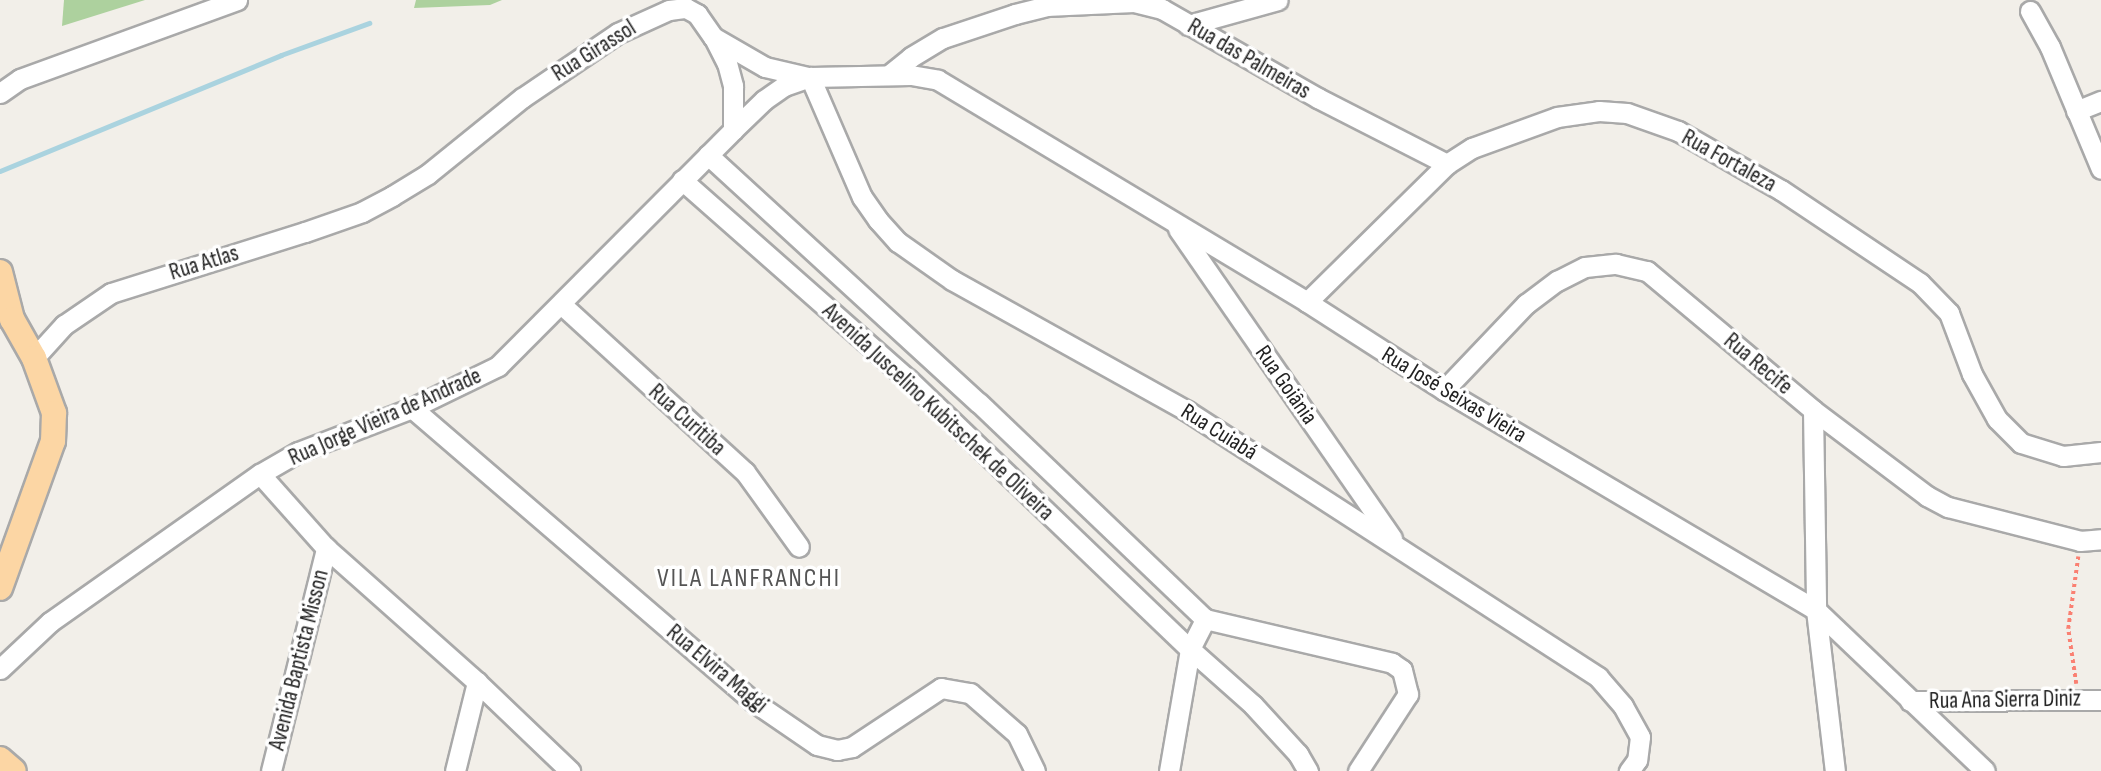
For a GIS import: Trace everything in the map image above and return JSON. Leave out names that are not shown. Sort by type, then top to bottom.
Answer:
[{"type":"main road","points":[[0,272],[12,319],[34,358],[54,413],[53,442],[0,588]]},
{"type":"main road","points":[[0,759],[14,771]]},
{"type":"street","points":[[0,93],[19,79],[237,0]]},
{"type":"street","points":[[1188,25],[1278,0]]},
{"type":"street","name":"Rua das Palmeiras","points":[[888,75],[943,38],[1015,7],[1134,2],[1162,9],[1318,99],[1447,164]]},
{"type":"street","name":"Rua Girassol","points":[[392,196],[428,174],[522,98],[638,22],[669,10],[686,8],[697,14],[713,37],[765,67],[810,77]]},
{"type":"street","points":[[2031,11],[2050,47],[2101,169]]},
{"type":"street","points":[[713,37],[727,63],[733,86],[733,130]]},
{"type":"street","name":"Rua Jorge Vieira de Andrade","points":[[0,669],[50,622],[260,474],[298,452],[412,408],[498,366],[562,305],[682,180],[774,93],[810,77],[888,75]]},
{"type":"street","name":"Rua José Seixas Vieira","points":[[888,75],[938,80],[1307,303],[1444,390],[1816,610],[1985,771]]},
{"type":"street","name":"Rua Cuiabá","points":[[810,77],[862,197],[898,242],[952,280],[1186,411],[1598,677],[1623,705],[1640,737],[1637,760],[1629,771]]},
{"type":"street","points":[[2076,111],[2101,101]]},
{"type":"street","name":"Rua Fortaleza","points":[[1307,303],[1447,164],[1496,137],[1557,117],[1599,111],[1627,113],[1678,131],[1781,190],[1920,283],[1949,313],[1972,374],[1997,419],[2021,443],[2063,456],[2101,452]]},
{"type":"street","name":"Avenida Juscelino Kubitschek de Oliveira","points":[[708,155],[926,355],[1205,619]]},
{"type":"street","name":"Avenida Juscelino Kubitschek de Oliveira","points":[[682,180],[908,379],[1190,649],[1253,705],[1298,754],[1308,771]]},
{"type":"street","name":"Rua Atlas","points":[[34,358],[64,325],[111,292],[328,224],[362,212],[392,196]]},
{"type":"street","name":"Rua Goiânia","points":[[1173,223],[1399,547]]},
{"type":"street","name":"Rua Recife","points":[[1444,390],[1485,345],[1547,289],[1585,267],[1616,264],[1647,271],[1813,410],[1927,496],[1948,507],[2080,541],[2101,539]]},
{"type":"street","name":"Rua Curitiba","points":[[562,305],[744,472],[799,547]]},
{"type":"street","points":[[908,379],[926,355]]},
{"type":"street","name":"Rua Elvira Maggi","points":[[412,408],[754,702],[817,745],[837,750],[852,747],[941,688],[970,693],[1017,734],[1035,771]]},
{"type":"street","points":[[1813,410],[1816,610],[1835,771]]},
{"type":"street","points":[[260,474],[326,548],[477,682],[570,771]]},
{"type":"street","name":"Avenida Baptista Misson","points":[[271,771],[326,548]]},
{"type":"street","points":[[1169,771],[1190,649],[1205,619],[1392,663],[1402,670],[1408,694],[1357,771]]},
{"type":"street","points":[[455,771],[477,682]]},
{"type":"street","name":"Rua Ana Sierra Diniz","points":[[1910,701],[2101,700]]},
{"type":"path","points":[[2079,700],[2067,629],[2080,541]]},
{"type":"green space","points":[[64,0],[145,0],[62,26]]},
{"type":"green space","points":[[416,0],[502,0],[490,5],[414,8]]},
{"type":"waterway","points":[[0,171],[281,55],[369,23]]},
{"type":"district","name":"VILA LANFRANCHI","points":[[749,579]]}]
